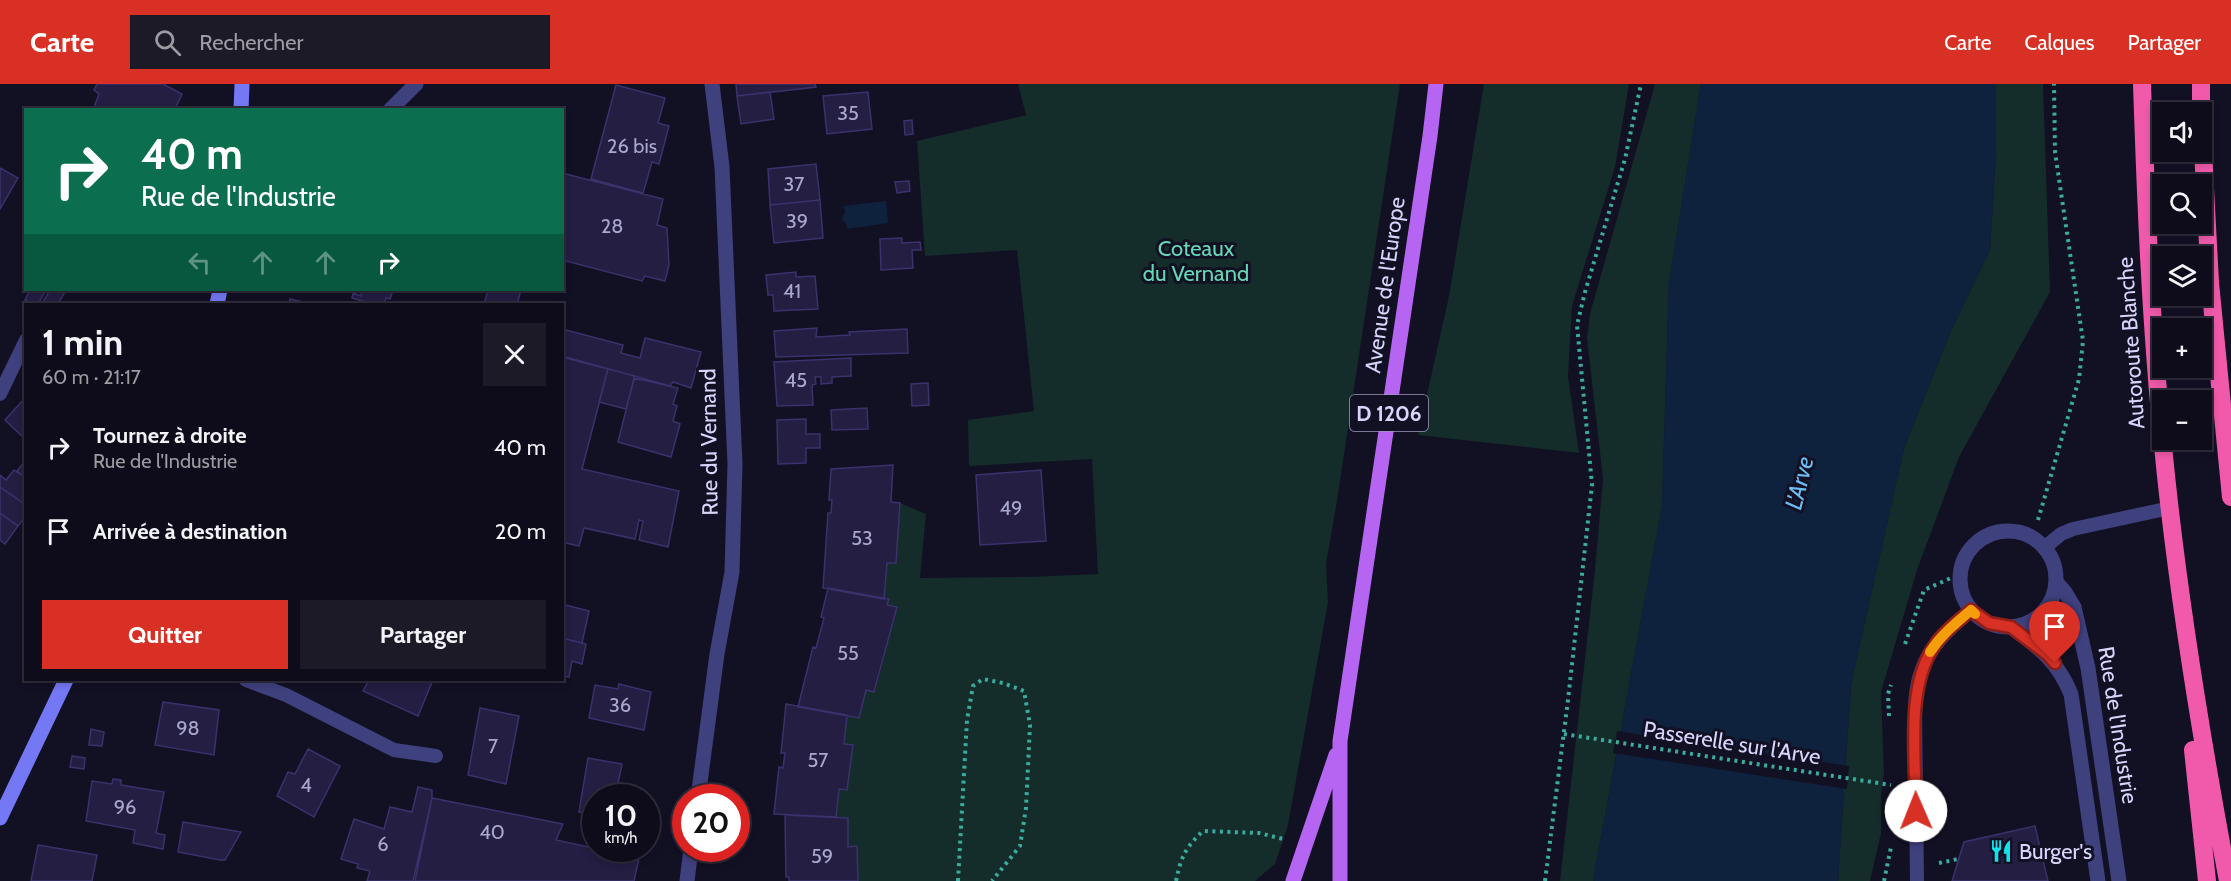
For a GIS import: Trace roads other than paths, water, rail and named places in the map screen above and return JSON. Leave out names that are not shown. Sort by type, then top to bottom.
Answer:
[{"type":"highway","name":"Autoroute Blanche","points":[[2142,84],[2153,318],[2170,508],[2213,801],[2228,881]]},
{"type":"highway","points":[[2201,84],[2201,102]]},
{"type":"highway","points":[[2204,162],[2210,284],[2231,497]]},
{"type":"highway","points":[[2174,545],[2207,881]]},
{"type":"main road","points":[[241,108],[242,84]]},
{"type":"main road","name":"Avenue de l'Europe","points":[[1340,881],[1340,741],[1436,84]]},
{"type":"main road","points":[[0,817],[66,681]]},
{"type":"main road","name":"Avenue de l'Europe","points":[[1293,881],[1340,741]]},
{"type":"street","points":[[392,108],[416,84]]},
{"type":"street","name":"Rue du Vernand","points":[[700,784],[717,654],[732,572],[735,464],[722,167],[712,84]]},
{"type":"street","points":[[1971,610],[1960,584],[1962,565],[1971,548],[1978,541],[1996,532],[2015,532],[2039,543]]},
{"type":"street","name":"Rue de l'Industrie","points":[[2039,543],[2053,564],[2056,582],[2074,607],[2088,668],[2120,881]]},
{"type":"street","points":[[2011,627],[2028,623],[2042,613],[2052,599],[2056,582]]},
{"type":"street","name":"Rue de l'Industrie","points":[[1971,610],[1989,623],[2011,627],[2051,659],[2071,694],[2098,881]]},
{"type":"street","points":[[687,881],[689,862]]},
{"type":"lane","points":[[0,394],[24,344]]},
{"type":"lane","points":[[2039,543],[2073,529],[2170,508]]},
{"type":"lane","points":[[1917,881],[1915,708],[1917,686],[1923,664],[1936,643],[1971,610]]},
{"type":"lane","points":[[249,681],[286,695],[394,750],[436,756]]},
{"type":"water","name":"L'Arve","points":[[1701,84],[1996,84],[1996,152],[1990,250],[1952,328],[1904,448],[1851,684],[1838,881],[1593,881],[1662,506],[1669,282]]},
{"type":"water","points":[[886,201],[888,223],[847,229],[842,219],[845,212],[844,206]]},
{"type":"place","name":"Burger's","points":[[2001,851]]},
{"type":"park label","name":"Coteaux du Vernand","points":[[1196,260]]}]
